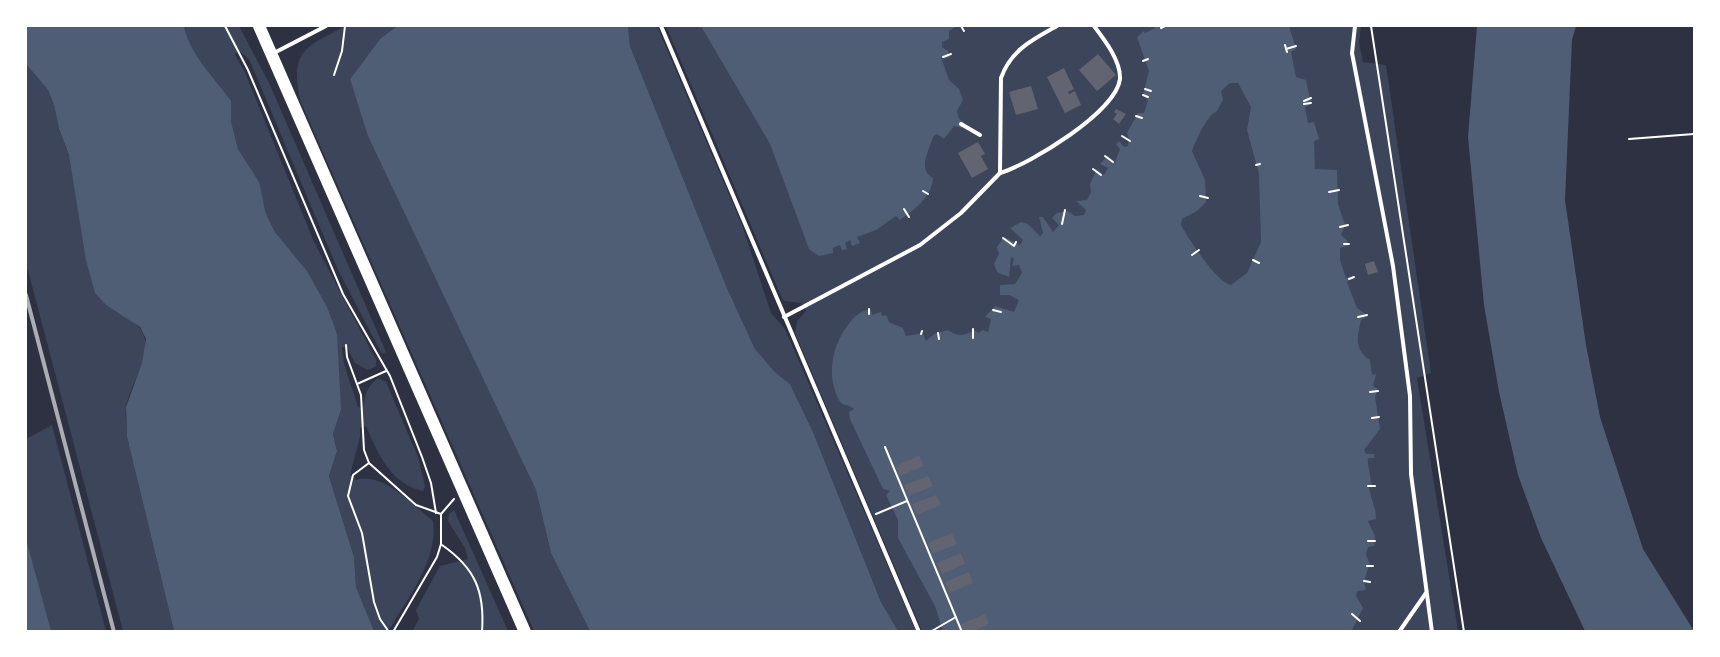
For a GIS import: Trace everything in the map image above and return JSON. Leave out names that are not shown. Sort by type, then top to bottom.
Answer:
[{"type":"main road","points":[[259,26],[525,632]]},
{"type":"lane","points":[[272,54],[326,26]]},
{"type":"lane","points":[[661,26],[919,632]]},
{"type":"lane","points":[[1000,173],[1001,78],[1006,65],[1024,45],[1057,26]]},
{"type":"lane","points":[[784,317],[920,245],[961,213],[1000,173],[1039,156],[1079,128],[1098,111],[1119,84],[1119,68],[1094,26]]},
{"type":"lane","points":[[1355,26],[1352,53],[1393,266],[1410,396],[1411,474],[1432,632]]},
{"type":"lane","points":[[961,124],[980,135]]},
{"type":"lane","points":[[1400,632],[1426,592]]},
{"type":"path","points":[[225,26],[248,70],[339,284],[386,371],[422,457],[431,483],[436,513]]},
{"type":"path","points":[[334,75],[342,51],[345,26]]},
{"type":"path","points":[[961,26],[964,31]]},
{"type":"path","points":[[1371,26],[1464,632]]},
{"type":"path","points":[[1286,49],[1296,46]]},
{"type":"path","points":[[944,57],[951,54]]},
{"type":"path","points":[[1143,60],[1148,59]]},
{"type":"path","points":[[1145,89],[1151,91]]},
{"type":"path","points":[[1143,95],[1148,97]]},
{"type":"path","points":[[1311,98],[1304,103],[1311,103]]},
{"type":"path","points":[[1136,116],[1142,118]]},
{"type":"path","points":[[1629,139],[1695,134]]},
{"type":"path","points":[[1122,136],[1130,141]]},
{"type":"path","points":[[1105,156],[1113,162]]},
{"type":"path","points":[[1256,165],[1260,164]]},
{"type":"path","points":[[1093,169],[1101,175]]},
{"type":"path","points":[[1329,192],[1339,190]]},
{"type":"path","points":[[923,191],[928,194]]},
{"type":"path","points":[[1200,196],[1208,198]]},
{"type":"path","points":[[904,209],[909,217]]},
{"type":"path","points":[[1062,224],[1065,210]]},
{"type":"path","points":[[1340,227],[1348,225]]},
{"type":"path","points":[[1003,238],[1014,246],[1016,242]]},
{"type":"path","points":[[1344,244],[1349,244]]},
{"type":"path","points":[[1192,255],[1200,250]]},
{"type":"path","points":[[1253,260],[1259,263]]},
{"type":"path","points":[[1349,279],[1354,277]]},
{"type":"path","points":[[869,309],[869,314]]},
{"type":"path","points":[[993,310],[1001,312]]},
{"type":"path","points":[[1358,316],[1367,315]]},
{"type":"path","points":[[973,338],[974,330]]},
{"type":"path","points":[[938,333],[939,339]]},
{"type":"path","points":[[346,345],[347,357],[362,405],[364,450],[369,463],[416,505],[441,514]]},
{"type":"path","points":[[357,384],[386,371]]},
{"type":"path","points":[[1370,392],[1378,392]]},
{"type":"path","points":[[1372,418],[1380,417]]},
{"type":"path","points":[[885,447],[962,632]]},
{"type":"path","points":[[369,463],[353,475],[348,496],[362,533],[374,602],[380,619],[391,632],[426,579],[441,544],[441,514],[452,501]]},
{"type":"path","points":[[1368,486],[1375,486]]},
{"type":"path","points":[[882,512],[907,501]]},
{"type":"path","points":[[1368,541],[1375,541]]},
{"type":"path","points":[[441,544],[468,567],[479,588],[483,602],[482,632]]},
{"type":"path","points":[[1367,566],[1372,566]]},
{"type":"path","points":[[1364,581],[1370,582]]},
{"type":"path","points":[[1352,614],[1360,621]]},
{"type":"path","points":[[930,632],[956,617]]},
{"type":"shaded area","points":[[26,26],[184,26],[191,47],[231,101],[231,121],[238,149],[259,182],[266,214],[275,232],[307,271],[327,307],[337,334],[341,410],[333,434],[337,451],[329,476],[354,557],[356,587],[374,631],[174,631],[127,437],[126,407],[142,363],[146,339],[140,327],[106,305],[95,293],[86,260],[69,155],[59,129],[54,105],[48,90],[26,64]]},
{"type":"shaded area","points":[[184,26],[239,26],[270,85],[386,352],[382,354],[338,270],[249,59],[238,50],[235,55],[244,70],[314,242],[376,360],[376,366],[368,370],[355,363],[348,349],[342,347],[346,369],[358,407],[363,408],[367,391],[374,381],[378,378],[386,382],[418,457],[425,486],[423,491],[412,488],[394,475],[375,447],[366,426],[360,428],[360,437],[350,475],[356,480],[376,480],[387,485],[433,521],[431,549],[427,563],[391,627],[385,631],[374,631],[356,587],[354,557],[329,476],[337,451],[333,434],[341,410],[307,271],[275,232],[238,149],[231,121],[231,101],[196,56]]},
{"type":"shaded area","points":[[346,26],[397,26],[380,39],[350,79],[536,490],[551,553],[590,631],[534,631],[300,100],[297,83],[299,60],[311,45]]},
{"type":"shaded area","points":[[397,26],[628,26],[630,46],[727,288],[755,349],[775,372],[790,384],[813,432],[881,602],[898,631],[590,631],[551,553],[536,490],[368,136],[350,79],[380,39]]},
{"type":"shaded area","points":[[628,26],[657,26],[742,225],[771,313],[785,329],[916,631],[898,631],[881,602],[813,432],[790,384],[775,372],[755,349],[727,288],[630,46]]},
{"type":"shaded area","points":[[666,26],[1361,26],[1359,42],[1363,62],[1386,65],[1431,373],[1417,378],[1458,631],[922,631],[795,333],[797,321],[806,311],[802,303],[784,301],[781,296]]},
{"type":"shaded area","points":[[701,26],[957,26],[949,31],[949,39],[942,42],[942,47],[948,51],[950,57],[944,59],[941,57],[949,80],[959,89],[963,100],[957,111],[959,119],[965,123],[962,128],[954,126],[944,139],[937,134],[933,137],[925,165],[928,174],[933,178],[926,197],[900,220],[896,216],[876,230],[857,237],[860,243],[852,246],[850,240],[845,243],[847,249],[842,250],[840,245],[833,248],[833,253],[819,256],[809,249],[770,144]]},
{"type":"shaded area","points":[[1155,26],[1289,26],[1296,49],[1291,52],[1296,77],[1306,80],[1311,104],[1305,107],[1308,123],[1314,122],[1319,139],[1314,141],[1315,169],[1337,170],[1338,204],[1345,225],[1341,235],[1347,240],[1348,246],[1340,248],[1340,260],[1346,278],[1354,276],[1347,282],[1357,308],[1368,316],[1361,320],[1358,343],[1361,352],[1370,360],[1372,375],[1376,374],[1373,386],[1378,389],[1375,397],[1380,429],[1364,450],[1366,454],[1374,454],[1374,458],[1368,458],[1368,460],[1371,484],[1374,485],[1369,487],[1376,519],[1368,521],[1375,536],[1374,546],[1368,547],[1366,554],[1371,567],[1368,568],[1365,579],[1369,581],[1364,582],[1366,590],[1357,591],[1356,596],[1363,608],[1351,632],[943,631],[935,606],[898,538],[898,520],[886,495],[890,491],[883,489],[850,419],[849,412],[854,409],[839,400],[835,390],[832,369],[836,348],[851,321],[865,310],[871,310],[872,315],[881,312],[882,316],[886,315],[889,322],[903,328],[906,336],[923,333],[926,341],[934,334],[948,330],[961,335],[974,330],[979,333],[983,330],[988,332],[991,319],[985,317],[995,306],[1014,312],[1019,300],[1009,295],[1000,295],[1000,285],[1015,284],[1022,273],[1019,265],[1012,266],[1014,259],[1011,257],[1009,277],[997,272],[994,264],[999,254],[997,247],[1004,237],[1020,245],[1023,240],[1010,228],[1021,222],[1028,224],[1040,236],[1043,233],[1039,217],[1043,217],[1053,232],[1059,225],[1052,218],[1057,213],[1068,211],[1075,216],[1084,215],[1086,210],[1076,201],[1087,200],[1091,192],[1090,184],[1097,169],[1104,175],[1108,168],[1100,164],[1107,156],[1115,162],[1120,149],[1116,144],[1119,141],[1124,147],[1128,146],[1127,133],[1138,113],[1144,113],[1148,100],[1143,95],[1149,71],[1137,37],[1144,31],[1145,33]],"holes":[[[1230,83],[1238,83],[1251,107],[1247,130],[1259,174],[1261,242],[1247,273],[1231,285],[1211,268],[1181,225],[1182,219],[1197,211],[1206,202],[1205,180],[1192,151],[1194,146],[1206,123],[1223,100],[1221,91]]]},
{"type":"shaded area","points":[[1477,26],[1576,26],[1572,40],[1565,200],[1586,345],[1600,417],[1643,549],[1694,631],[1585,631],[1541,538],[1518,475],[1499,392],[1484,305],[1468,137]]},
{"type":"shaded area","points":[[26,64],[48,90],[59,129],[131,320],[141,330],[145,340],[143,362],[126,408],[127,437],[174,631],[123,631],[26,263]]},
{"type":"shaded area","points":[[52,425],[106,631],[26,631],[26,439]]},
{"type":"shaded area","points":[[454,510],[508,631],[412,632],[419,619],[416,610],[440,566],[468,559],[465,548],[448,521],[449,514]]},
{"type":"shaded area","points":[[26,539],[51,631],[26,631]]},
{"type":"building","points":[[1098,54],[1116,75],[1097,91],[1079,70]]},
{"type":"building","points":[[1064,68],[1074,89],[1068,92],[1069,94],[1075,91],[1081,105],[1065,113],[1047,77]]},
{"type":"building","points":[[1031,86],[1038,109],[1016,115],[1009,92]]},
{"type":"building","points":[[1116,109],[1126,114],[1119,124],[1113,119],[1117,114],[1114,112]]},
{"type":"building","points":[[978,142],[985,154],[981,156],[988,169],[972,178],[958,153]]},
{"type":"building","points":[[1374,261],[1378,272],[1368,275],[1365,264]]},
{"type":"building","points":[[919,456],[924,466],[900,476],[895,466]]},
{"type":"building","points":[[928,476],[933,486],[909,496],[904,485]]},
{"type":"building","points":[[936,495],[941,505],[917,515],[912,504]]},
{"type":"building","points":[[952,533],[957,544],[933,554],[928,543]]},
{"type":"building","points":[[961,553],[965,564],[942,574],[937,563]]},
{"type":"building","points":[[969,572],[973,583],[949,593],[945,582]]},
{"type":"building","points":[[985,614],[989,624],[972,632],[964,632],[961,624]]},
{"type":"railway","points":[[26,295],[114,632]]}]
